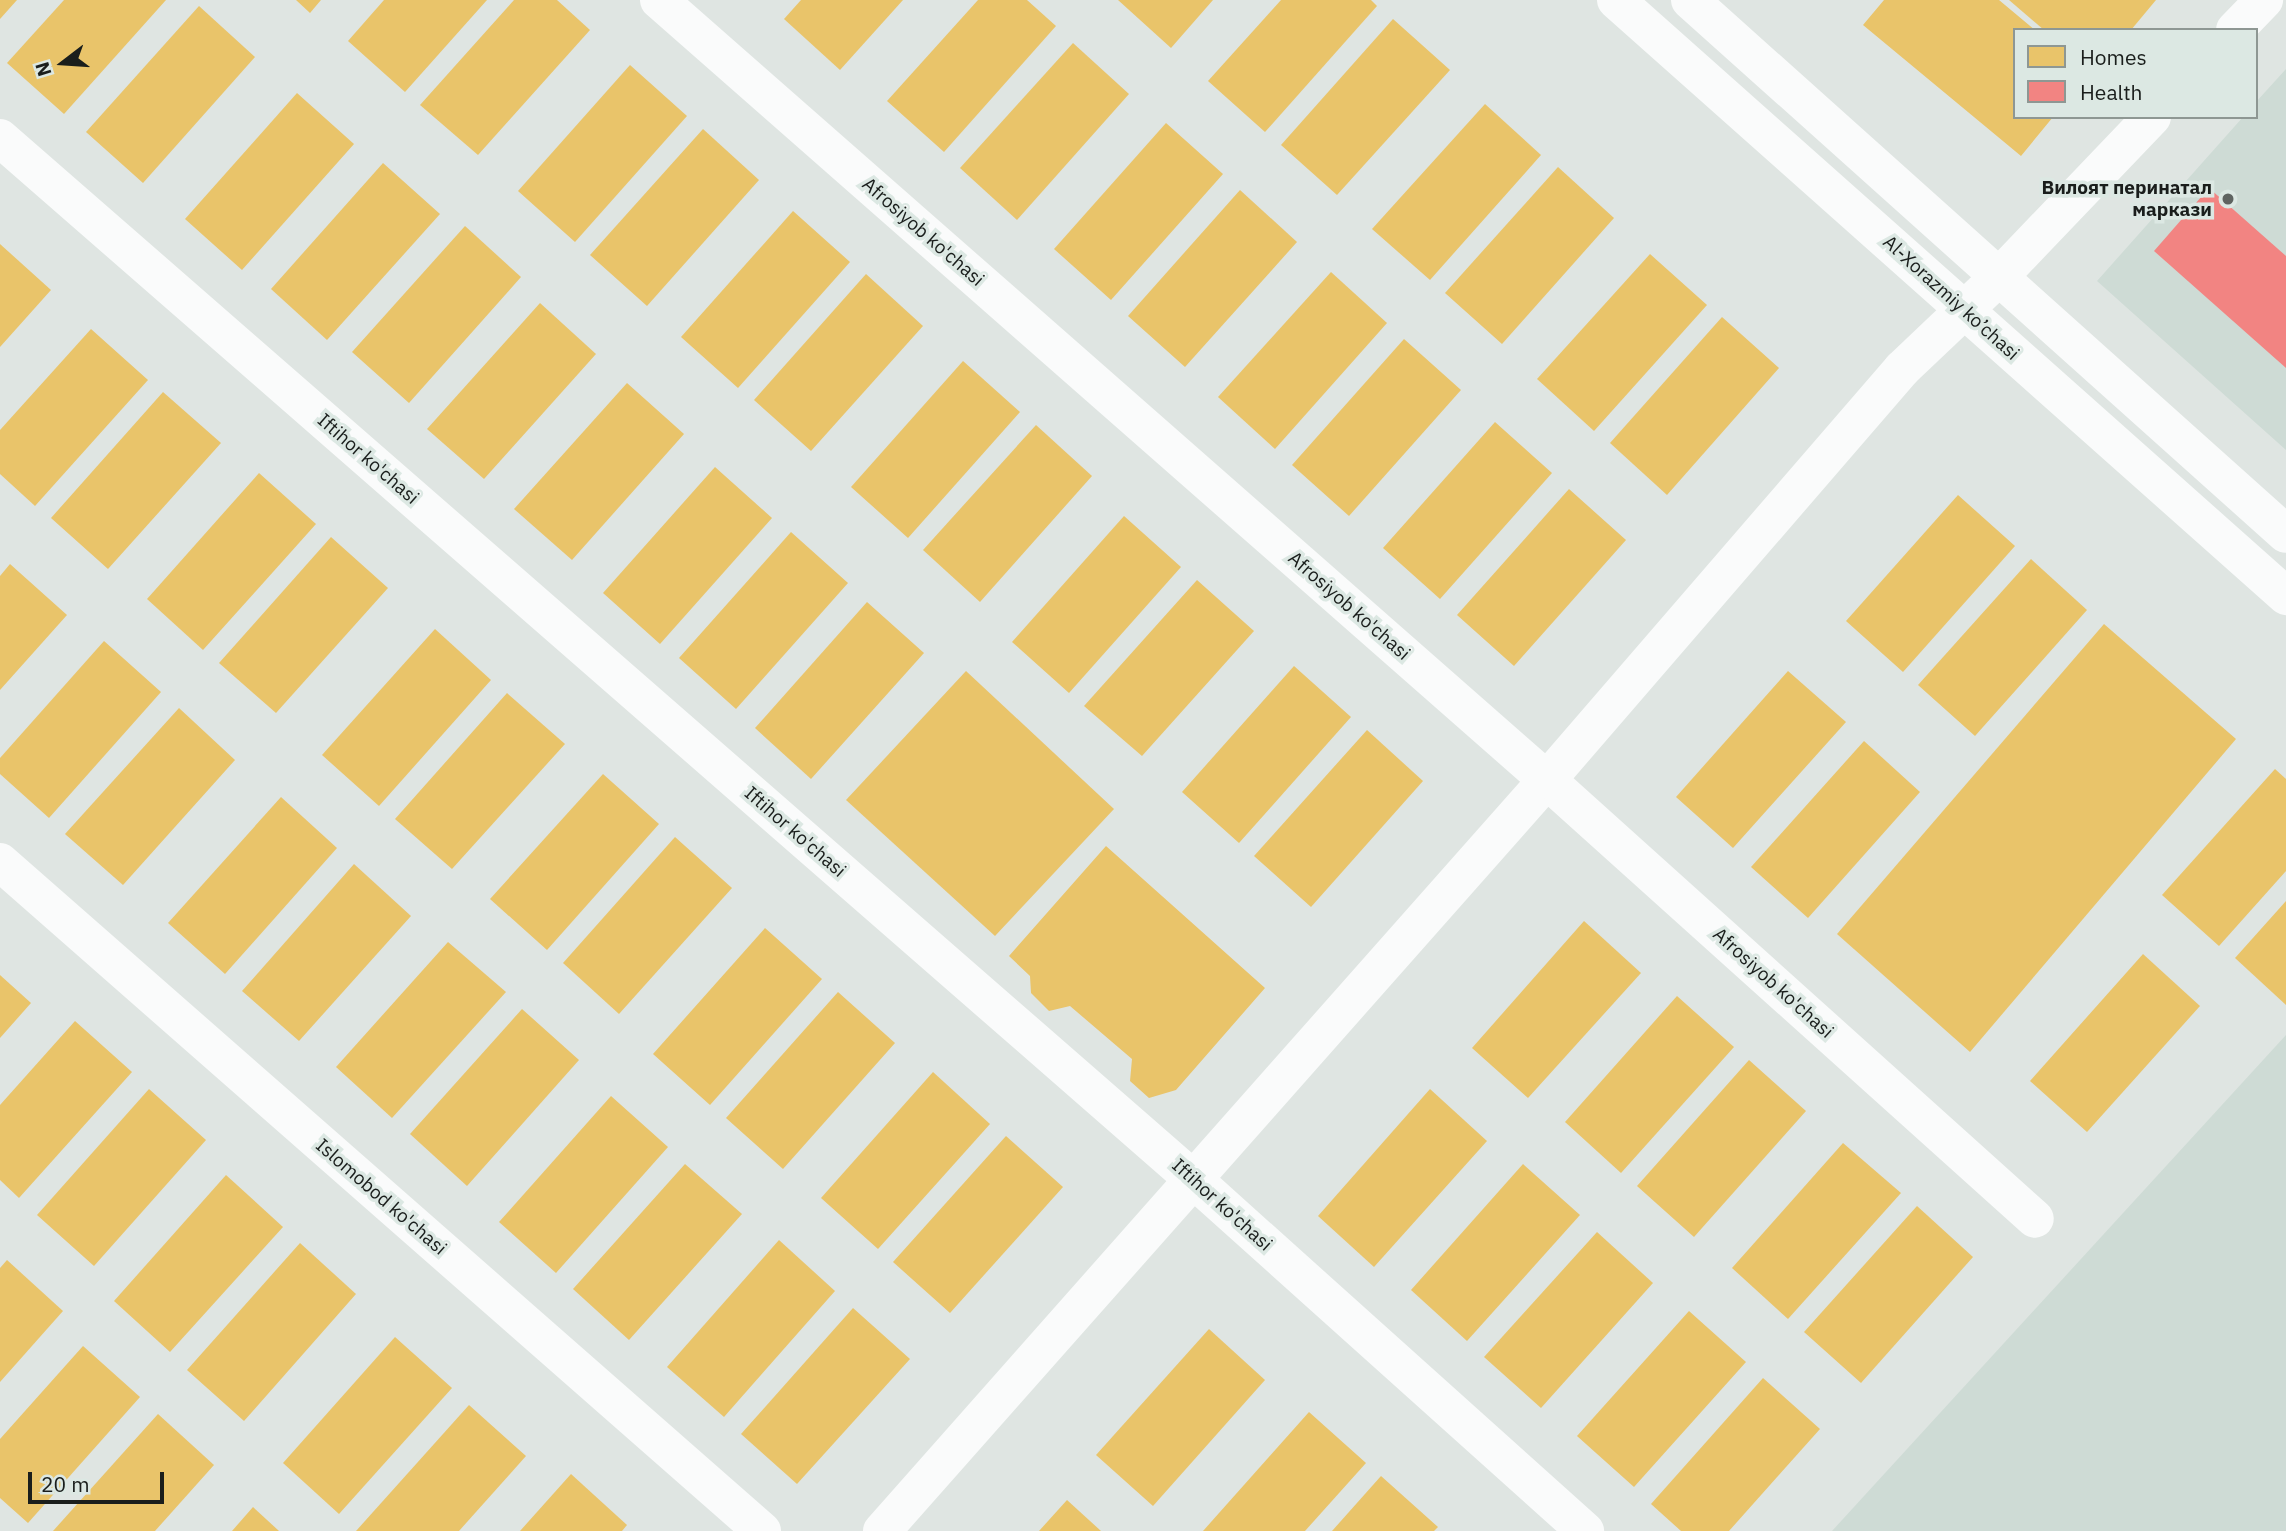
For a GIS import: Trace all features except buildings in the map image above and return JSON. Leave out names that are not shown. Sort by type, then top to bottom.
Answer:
[{"type":"street","name":"Afrosiyob ko'chasi","points":[[659,0],[1547,780],[2035,1219]]},
{"type":"street","name":"Al-Xorazmiy ko’chasi","points":[[1616,0],[2286,596]]},
{"type":"street","points":[[1690,0],[2286,534]]},
{"type":"street","points":[[2237,28],[2264,0]]},
{"type":"street","points":[[882,1531],[1547,780],[1902,369],[1998,278],[2149,119]]},
{"type":"street","name":"Iftihor ko'chasi","points":[[0,138],[1193,1179],[1585,1531]]},
{"type":"street","name":"Islomobod ko'chasi","points":[[0,862],[762,1531]]},
{"type":"shaded area","name":"Вилоят перинатал маркази","points":[[2286,69],[2286,450],[2097,281],[2241,119],[2258,119],[2258,100]]},
{"type":"shaded area","points":[[2286,1035],[2286,1531],[1832,1531]]},
{"type":"place","name":"Вилоят перинатал маркази","points":[[2228,199]]}]
